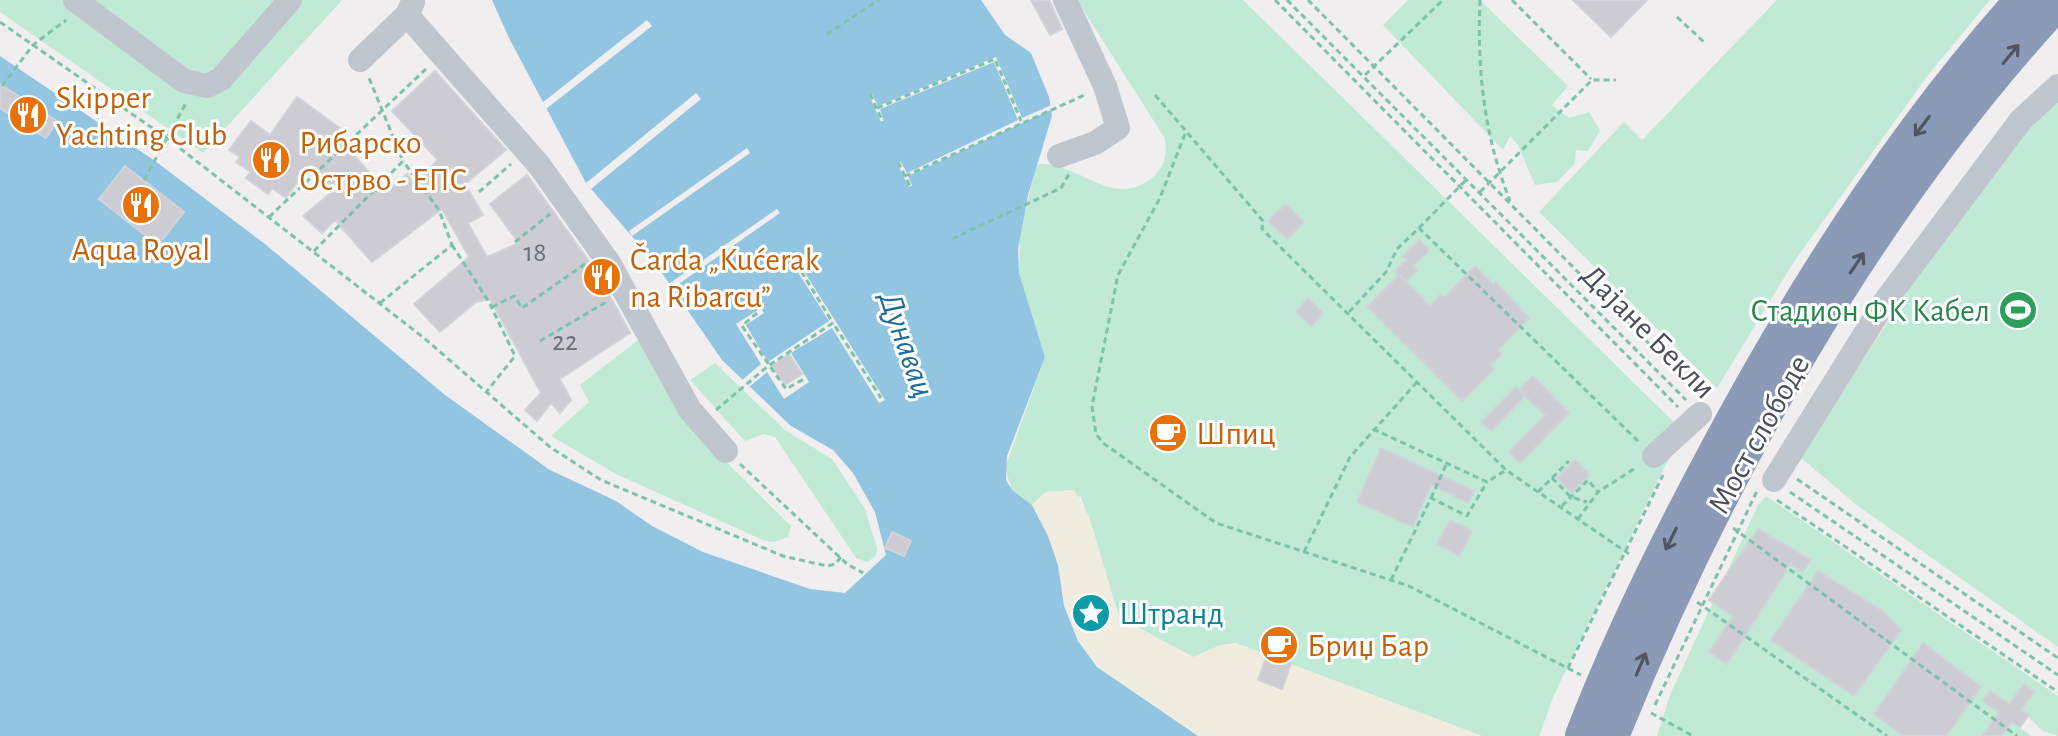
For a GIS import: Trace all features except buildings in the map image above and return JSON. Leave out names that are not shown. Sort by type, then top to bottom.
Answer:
[{"type":"highway","name":"Мост слободе","points":[[1583,736],[1624,637],[1684,511],[1817,276],[1925,122],[2023,0]]},
{"type":"highway","name":"Мост слободе","points":[[1611,736],[1654,634],[1708,522],[1839,290],[1953,128],[2058,1]]},
{"type":"street","points":[[82,2],[193,86],[207,86],[221,79],[290,0]]},
{"type":"street","points":[[1059,156],[1105,138],[1118,128],[1105,86],[1065,0]]},
{"type":"street","points":[[360,60],[410,8],[440,56],[526,151],[566,202],[625,291],[690,410],[726,451]]},
{"type":"street","points":[[1771,485],[1886,300],[2021,120],[2058,86]]},
{"type":"street","points":[[1660,462],[1700,413]]},
{"type":"path","points":[[827,34],[879,0]]},
{"type":"path","points":[[1275,0],[1460,186],[1700,413]]},
{"type":"path","name":"Дајане Бекли","points":[[1287,0],[1700,413]]},
{"type":"path","points":[[1308,0],[1491,182],[1700,413]]},
{"type":"path","points":[[1364,76],[1443,0]]},
{"type":"path","points":[[1480,0],[1482,108],[1499,174],[1512,205]]},
{"type":"path","points":[[1512,0],[1592,80],[1616,80]]},
{"type":"path","points":[[2,86],[33,45],[82,2]]},
{"type":"path","points":[[1677,17],[1705,43]]},
{"type":"path","points":[[0,22],[168,139],[380,303],[550,447],[601,480],[783,556],[827,566],[835,564],[841,557]]},
{"type":"path","points":[[269,217],[440,56]]},
{"type":"path","points":[[877,108],[995,59],[1021,121]]},
{"type":"path","points":[[360,60],[403,161],[439,210],[452,245],[491,307],[515,356],[487,391]]},
{"type":"path","points":[[1480,192],[1592,80]]},
{"type":"path","points":[[144,180],[193,86]]},
{"type":"path","points":[[905,176],[1021,121],[1105,86]]},
{"type":"path","points":[[870,94],[883,122]]},
{"type":"path","points":[[1155,95],[1185,134],[1263,221],[1262,229],[1506,470],[1625,551]]},
{"type":"path","points":[[1185,134],[1160,198],[1118,275],[1092,406],[1093,421],[1103,443],[1216,523],[1391,580],[1582,675]]},
{"type":"path","points":[[479,192],[526,151]]},
{"type":"path","points":[[314,251],[403,161]]},
{"type":"path","points":[[898,162],[910,186]]},
{"type":"path","points":[[1419,228],[1467,179]]},
{"type":"path","points":[[952,239],[1061,188]]},
{"type":"path","points":[[515,242],[566,202]]},
{"type":"path","points":[[380,303],[452,245]]},
{"type":"path","points":[[491,307],[514,296],[522,308],[602,253]]},
{"type":"path","points":[[796,263],[881,398]]},
{"type":"path","points":[[540,341],[625,291]]},
{"type":"path","points":[[757,313],[742,326],[768,366],[786,389],[804,379]]},
{"type":"path","points":[[701,423],[768,366],[833,323]]},
{"type":"path","points":[[1304,552],[1350,457],[1418,381]]},
{"type":"path","points":[[1373,429],[1487,482]]},
{"type":"path","points":[[726,451],[841,557],[863,573]]},
{"type":"path","points":[[1538,492],[1569,461]]},
{"type":"path","points":[[1578,519],[1598,492],[1660,462]]},
{"type":"path","points":[[1568,668],[1625,551],[1660,462]]},
{"type":"path","points":[[1391,580],[1447,463]]},
{"type":"path","points":[[1431,498],[1467,516],[1487,482],[1506,470]]},
{"type":"path","points":[[1552,478],[1571,497],[1588,502]]},
{"type":"path","points":[[1561,507],[1588,480],[1598,492]]},
{"type":"path","points":[[1771,485],[2058,658]]},
{"type":"path","points":[[1771,485],[2058,675]]},
{"type":"path","points":[[1771,485],[2058,692]]},
{"type":"path","points":[[1702,605],[1887,736]]},
{"type":"path","points":[[1651,714],[1693,736]]},
{"type":"green space","points":[[0,0],[342,0],[203,153],[0,12]]},
{"type":"green space","points":[[1077,0],[1243,0],[1685,433],[1664,468],[1554,695],[1539,736],[1482,736],[1235,643],[1193,657],[1119,617],[1081,497],[1046,492],[1032,505],[1012,490],[1005,468],[1045,357],[1019,273],[1020,231],[1035,171],[1039,164],[1048,164],[1109,187],[1132,188],[1152,178],[1159,170],[1166,149],[1164,137]]},
{"type":"green space","points":[[1408,0],[1480,0],[1568,86],[1552,105],[1569,118],[1589,112],[1600,130],[1588,151],[1576,150],[1575,163],[1557,182],[1535,185],[1518,145],[1510,136],[1503,150],[1383,25]]},
{"type":"green space","points":[[1777,0],[1990,0],[1928,75],[1793,263],[1717,388],[1539,212],[1624,122],[1642,140]]},
{"type":"green space","points":[[2058,97],[2058,647],[1858,506],[1800,457],[1923,268],[2022,131]]},
{"type":"green space","points":[[642,337],[697,433],[791,526],[788,537],[774,542],[765,541],[616,474],[551,436],[589,402],[580,385]]},
{"type":"green space","points":[[715,363],[786,431],[832,459],[865,509],[877,548],[876,556],[867,562],[856,558],[775,437],[763,434],[745,441],[690,380]]},
{"type":"green space","points":[[1766,496],[2058,696],[2058,736],[2043,731],[2016,706],[1994,709],[2031,736],[1657,736],[1670,695],[1758,505]]},
{"type":"sand","name":"Штранд","points":[[1074,490],[1089,516],[1119,617],[1193,657],[1220,645],[1235,643],[1482,736],[1198,736],[1097,667],[1078,641],[1064,606],[1058,565],[1032,505],[1046,492]]},
{"type":"water","name":"Дунавац","points":[[492,0],[981,0],[1005,35],[1031,53],[1049,97],[1052,116],[1028,195],[1018,249],[1019,273],[1045,357],[1007,456],[1006,480],[1012,490],[1032,505],[1048,536],[1058,565],[1064,606],[1078,641],[1097,667],[1198,736],[0,736],[0,56],[155,161],[265,244],[445,395],[550,470],[616,501],[652,526],[703,552],[810,589],[845,593],[886,555],[875,512],[853,473],[833,450],[791,426],[722,360],[655,263],[586,183]]},
{"type":"pier","points":[[647,20],[652,26],[546,109],[542,103]]},
{"type":"pier","points":[[996,57],[1022,118],[1054,104],[1055,108],[908,176],[912,185],[909,187],[897,163],[900,161],[907,173],[1018,120],[994,62],[880,109],[884,121],[881,122],[869,95],[872,94],[878,106]]},
{"type":"pier","points":[[696,93],[701,99],[591,189],[586,183]]},
{"type":"pier","points":[[747,148],[750,153],[632,236],[629,231]]},
{"type":"pier","points":[[777,209],[780,213],[673,288],[670,283]]},
{"type":"pier","points":[[797,260],[885,400],[879,403],[832,328],[791,353],[809,382],[784,399],[767,372],[749,387],[742,380],[761,364],[736,324],[761,308],[764,313],[746,325],[768,362],[829,321],[792,263]]},
{"type":"place","name":"Skipper Yachting Club","points":[[28,115]]},
{"type":"place","name":"Рибарско Острво - ЕПС","points":[[271,160]]},
{"type":"place","name":"Aqua Royal","points":[[141,205]]},
{"type":"place","name":"Čarda „Kućerak na Ribarcu”","points":[[602,277]]},
{"type":"place","name":"Стадион ФК Кабел","points":[[2018,310]]},
{"type":"place","name":"Шпиц","points":[[1168,433]]},
{"type":"place","name":"Штранд","points":[[1091,613]]},
{"type":"place","name":"Бриџ Бар","points":[[1279,645]]}]
